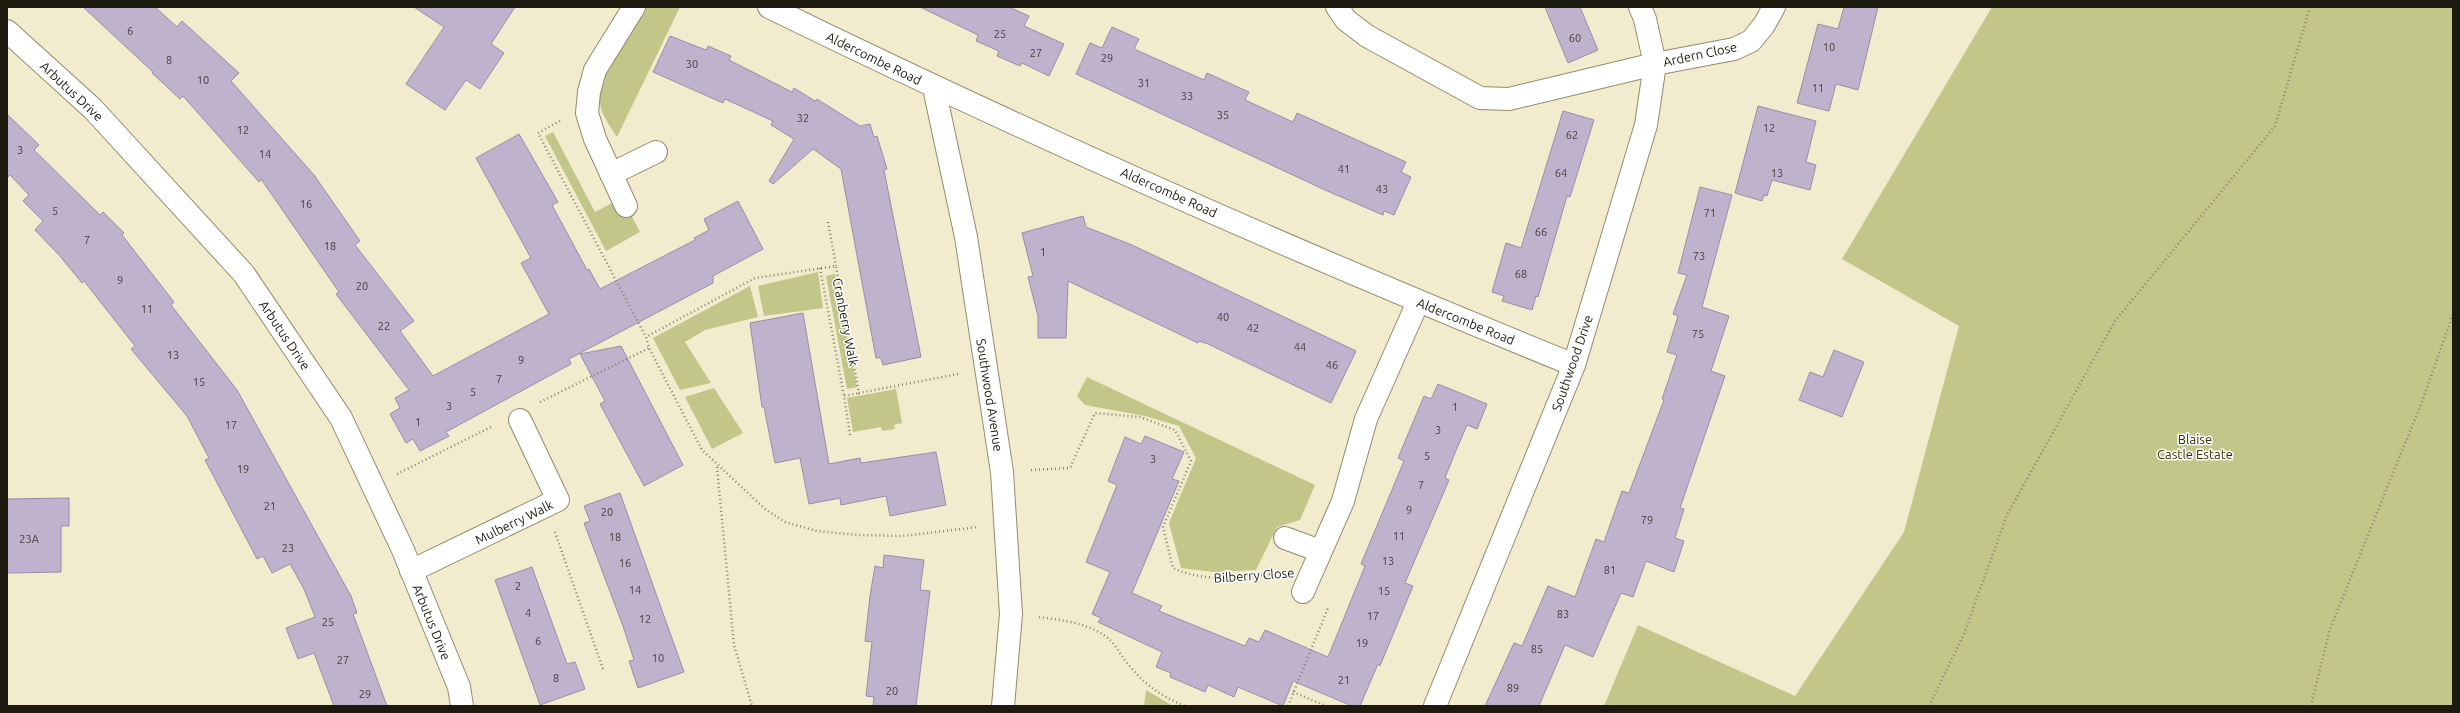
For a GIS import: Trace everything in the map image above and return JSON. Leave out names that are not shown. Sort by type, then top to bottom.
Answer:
[{"type":"street","points":[[626,206],[595,139],[587,113],[595,70],[634,7]]},
{"type":"street","name":"Aldercombe Road","points":[[769,7],[934,88],[1418,302],[1574,365]]},
{"type":"street","name":"Ardern Close","points":[[1337,7],[1346,20],[1367,36],[1480,98],[1510,99],[1655,64],[1734,49],[1751,41],[1764,25],[1774,7]]},
{"type":"street","name":"Southwood Drive","points":[[1435,706],[1574,365],[1646,125],[1655,64],[1645,19],[1640,7]]},
{"type":"street","name":"Arbutus Drive","points":[[7,31],[93,109],[244,274],[341,418],[411,571],[459,687],[462,706]]},
{"type":"street","name":"Southwood Avenue","points":[[934,88],[966,237],[1002,472],[1011,614],[1003,706]]},
{"type":"street","points":[[611,174],[656,152]]},
{"type":"street","name":"Bilberry Close","points":[[1303,592],[1343,501],[1366,419],[1418,302]]},
{"type":"street","name":"Mulberry Walk","points":[[411,571],[558,500],[520,420]]},
{"type":"street","points":[[1285,538],[1320,551]]},
{"type":"path","points":[[1929,706],[1964,634],[2007,515],[2115,321],[2275,126],[2310,7]]},
{"type":"path","points":[[588,106],[538,133],[646,337],[649,348],[702,450],[717,466],[765,509],[784,522],[817,531],[902,536],[950,531]]},
{"type":"path","points":[[828,222],[836,266]]},
{"type":"path","name":"Cranberry Walk","points":[[646,337],[755,278],[836,266],[859,393]]},
{"type":"path","points":[[820,268],[850,435]]},
{"type":"path","points":[[2311,706],[2330,629],[2423,399],[2453,314]]},
{"type":"path","points":[[844,396],[986,369]]},
{"type":"path","name":"Bilberry Close","points":[[1002,472],[1070,468],[1094,413],[1140,417],[1175,430],[1191,461],[1163,528],[1173,568],[1189,576],[1213,579],[1312,571]]},
{"type":"path","points":[[717,466],[734,645],[752,706]]},
{"type":"path","points":[[546,507],[603,669]]},
{"type":"path","points":[[1288,706],[1329,605]]},
{"type":"path","points":[[1011,614],[1066,620],[1091,629],[1109,639],[1126,663],[1151,689],[1164,698],[1185,706]]},
{"type":"path","points":[[1293,692],[1326,706]]},
{"type":"green space","points":[[645,7],[680,7],[617,137],[603,113],[600,104],[600,93],[603,81],[616,54]]},
{"type":"green space","name":"Blaise Castle Estate","points":[[1992,7],[2453,7],[2453,706],[1604,706],[1638,625],[1795,696],[1904,532],[1959,326],[1842,259]]},
{"type":"green space","points":[[553,132],[595,212],[616,201],[630,213],[640,232],[606,251],[545,136]]},
{"type":"green space","points":[[818,272],[823,308],[764,316],[758,286]]},
{"type":"green space","points":[[835,274],[857,387],[847,389],[826,276]]},
{"type":"green space","points":[[750,286],[758,317],[705,330],[685,342],[711,383],[680,390],[653,338]]},
{"type":"green space","points":[[1087,377],[1315,485],[1300,520],[1277,527],[1256,570],[1214,572],[1181,568],[1169,523],[1196,458],[1179,426],[1145,416],[1085,405],[1077,396]]},
{"type":"green space","points":[[714,388],[743,433],[712,449],[685,397]]},
{"type":"green space","points":[[896,389],[902,423],[894,425],[895,429],[882,431],[881,427],[853,432],[847,398]]},
{"type":"green space","points":[[1146,690],[1173,706],[1144,706]]},
{"type":"building","points":[[83,7],[155,7],[177,27],[182,21],[239,73],[231,81],[314,175],[360,241],[355,245],[414,321],[400,331],[433,376],[549,314],[521,263],[531,258],[476,158],[519,134],[558,202],[552,205],[587,270],[589,269],[600,289],[695,240],[694,238],[709,230],[704,219],[738,201],[763,249],[713,276],[713,283],[569,359],[571,364],[446,432],[449,436],[420,451],[413,439],[406,443],[390,414],[400,408],[395,398],[409,390],[336,294],[339,292],[261,179],[259,182],[183,96],[180,99]]},
{"type":"building","points":[[414,7],[515,7],[491,44],[504,53],[480,89],[466,80],[445,110],[406,84],[444,27]]},
{"type":"building","points":[[920,7],[1009,7],[1029,16],[1024,26],[1064,44],[1049,76],[1022,63],[1020,66],[997,56],[999,51],[976,41],[978,35]]},
{"type":"building","points":[[1545,7],[1580,7],[1598,50],[1568,63]]},
{"type":"building","points":[[1844,7],[1878,7],[1858,90],[1836,84],[1829,111],[1797,103],[1818,24],[1838,29]]},
{"type":"building","points":[[1112,27],[1139,39],[1134,49],[1204,80],[1207,73],[1249,92],[1245,100],[1293,122],[1297,113],[1406,162],[1401,172],[1411,177],[1394,215],[1384,211],[1383,215],[1325,190],[1076,74],[1090,43],[1102,48]]},
{"type":"building","points":[[670,36],[706,50],[708,46],[731,56],[729,60],[792,92],[794,88],[815,101],[817,99],[860,126],[870,124],[874,137],[877,136],[887,169],[884,170],[921,357],[883,365],[881,358],[876,358],[841,169],[813,149],[773,184],[769,181],[794,139],[771,125],[773,121],[725,99],[723,103],[653,72]]},
{"type":"building","points":[[1758,106],[1816,121],[1806,162],[1816,165],[1810,190],[1772,180],[1767,196],[1764,195],[1762,201],[1735,193]]},
{"type":"building","points":[[1563,111],[1594,120],[1570,197],[1567,196],[1538,297],[1536,296],[1532,310],[1502,301],[1504,296],[1492,292],[1506,243],[1521,248]]},
{"type":"building","points":[[7,114],[39,145],[34,150],[100,215],[103,212],[124,233],[122,235],[174,302],[171,305],[237,390],[351,596],[357,613],[353,614],[387,706],[334,706],[314,653],[298,659],[286,628],[315,617],[304,589],[290,564],[272,573],[263,556],[257,559],[205,460],[209,458],[187,416],[131,349],[135,346],[84,281],[82,283],[59,255],[35,230],[43,221],[23,201],[29,195],[10,175],[7,178]]},
{"type":"building","points":[[1700,187],[1732,195],[1702,307],[1729,316],[1711,371],[1725,376],[1680,508],[1684,509],[1675,538],[1684,541],[1674,572],[1646,561],[1633,597],[1621,593],[1593,657],[1565,645],[1539,706],[1485,706],[1514,643],[1522,646],[1548,586],[1575,597],[1596,539],[1604,542],[1622,491],[1629,493],[1664,400],[1662,399],[1677,355],[1667,352],[1678,316],[1673,314],[1687,275],[1678,273]]},
{"type":"building","points":[[1083,216],[1086,227],[1132,245],[1356,351],[1331,403],[1208,344],[1199,341],[1198,343],[1068,281],[1066,338],[1038,338],[1038,316],[1028,277],[1033,276],[1022,233]]},
{"type":"building","points":[[803,313],[829,464],[860,458],[861,463],[936,452],[946,505],[890,516],[886,496],[841,505],[840,498],[809,504],[800,458],[775,463],[764,407],[762,407],[750,323]]},
{"type":"building","points":[[621,346],[683,465],[644,486],[600,404],[605,401],[580,354]]},
{"type":"building","points":[[1834,350],[1864,362],[1842,417],[1799,400],[1810,372],[1823,377]]},
{"type":"building","points":[[1438,384],[1487,404],[1477,429],[1467,425],[1455,453],[1445,478],[1449,480],[1405,583],[1413,586],[1380,666],[1378,664],[1360,706],[1352,706],[1293,681],[1283,706],[1238,687],[1234,697],[1208,685],[1205,692],[1170,677],[1171,673],[1156,667],[1162,652],[1098,622],[1101,618],[1092,614],[1110,572],[1086,562],[1117,485],[1108,481],[1125,437],[1141,444],[1145,436],[1184,452],[1172,479],[1179,481],[1132,593],[1162,606],[1159,611],[1245,646],[1249,638],[1259,642],[1265,630],[1328,657],[1365,566],[1361,564],[1404,461],[1398,458],[1424,396],[1431,399]]},
{"type":"building","points":[[620,493],[684,672],[638,688],[629,661],[634,660],[623,626],[584,523],[590,521],[584,506]]},
{"type":"building","points":[[69,498],[69,526],[61,526],[61,572],[7,573],[7,499]]},
{"type":"building","points":[[884,555],[924,560],[920,590],[930,591],[916,706],[873,706],[874,697],[866,696],[872,642],[865,641],[870,596],[875,566],[883,568]]},
{"type":"building","points":[[532,567],[567,664],[575,662],[585,689],[540,705],[495,580]]}]
